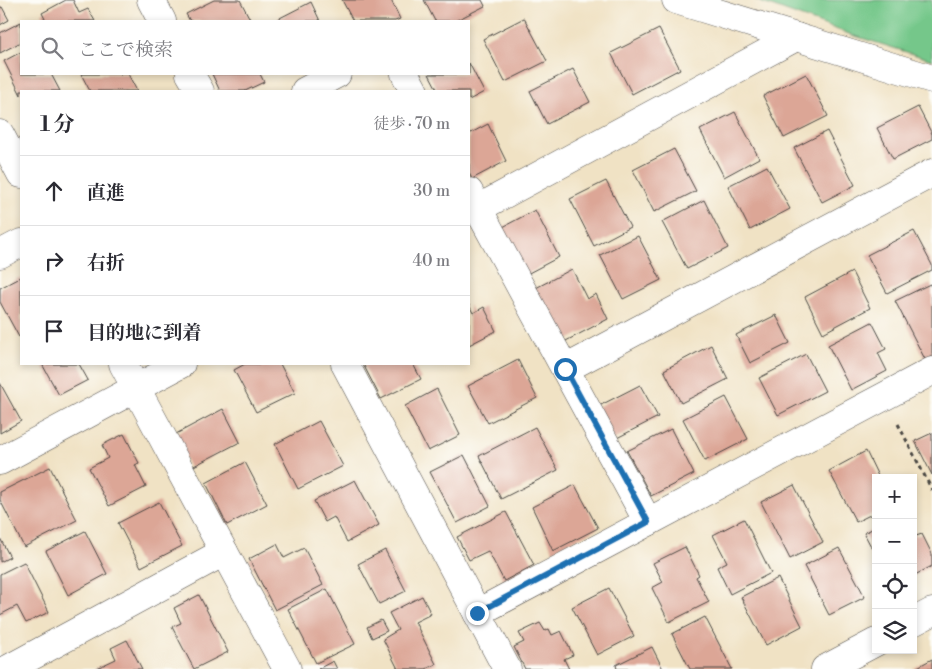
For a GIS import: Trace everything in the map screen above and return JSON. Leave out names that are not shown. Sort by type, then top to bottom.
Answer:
[{"type":"street","points":[[151,0],[161,20]]},
{"type":"street","points":[[676,0],[932,79]]},
{"type":"street","points":[[648,522],[473,200],[796,37]]},
{"type":"street","points":[[191,75],[199,90]]},
{"type":"street","points":[[307,90],[335,75]]},
{"type":"street","points":[[406,75],[413,90]]},
{"type":"street","points":[[0,134],[20,172]]},
{"type":"street","points":[[565,369],[932,172]]},
{"type":"street","points":[[0,254],[20,243]]},
{"type":"street","points":[[124,365],[287,669]]},
{"type":"street","points":[[0,461],[179,365]]},
{"type":"street","points":[[346,365],[507,669]]},
{"type":"street","points":[[477,613],[932,371]]},
{"type":"street","points":[[8,669],[224,552]]},
{"type":"street","points":[[917,620],[932,612]]},
{"type":"street","points":[[825,669],[872,644]]},
{"type":"path","points":[[883,397],[932,490]]},
{"type":"green space","points":[[755,0],[932,0],[932,60],[852,35]]},
{"type":"building","points":[[66,0],[73,0],[79,13],[88,9],[94,20],[46,20],[42,13]]},
{"type":"building","points":[[214,0],[240,0],[250,20],[189,20],[186,14]]},
{"type":"building","points":[[342,0],[391,0],[400,19],[398,20],[352,20]]},
{"type":"building","points":[[424,0],[482,0],[485,6],[457,20],[434,20]]},
{"type":"building","points":[[311,2],[320,20],[276,20]]},
{"type":"building","points":[[2,7],[9,20],[0,25],[0,8]]},
{"type":"building","points":[[524,18],[547,61],[505,82],[483,39]]},
{"type":"building","points":[[20,23],[20,43],[0,53],[0,33]]},
{"type":"building","points":[[659,29],[680,69],[632,94],[611,53]]},
{"type":"building","points":[[20,53],[20,75],[52,75],[59,90],[20,90],[20,93],[4,61]]},
{"type":"building","points":[[470,65],[484,92],[470,99],[470,90],[437,90],[430,75],[470,75]]},
{"type":"building","points":[[573,69],[590,102],[547,124],[530,91]]},
{"type":"building","points":[[806,74],[828,116],[784,138],[763,96]]},
{"type":"building","points":[[82,75],[129,75],[136,90],[89,90]]},
{"type":"building","points":[[212,75],[260,75],[264,82],[247,90],[220,90]]},
{"type":"building","points":[[918,107],[932,134],[932,139],[893,159],[877,128]]},
{"type":"building","points":[[735,112],[759,158],[724,177],[700,130]]},
{"type":"building","points":[[488,124],[506,161],[472,179],[470,175],[470,133]]},
{"type":"building","points":[[827,131],[855,185],[822,202],[794,148]]},
{"type":"building","points":[[674,149],[696,191],[654,212],[633,170]]},
{"type":"building","points":[[767,166],[790,209],[750,230],[728,186]]},
{"type":"building","points":[[606,181],[630,227],[594,246],[570,199]]},
{"type":"building","points":[[704,200],[728,248],[687,269],[662,222]]},
{"type":"building","points":[[535,210],[559,257],[525,275],[501,228]]},
{"type":"building","points":[[914,231],[932,265],[932,270],[887,293],[867,255]]},
{"type":"building","points":[[638,236],[661,280],[623,299],[600,255]]},
{"type":"building","points":[[572,269],[587,299],[596,294],[608,319],[562,343],[534,289]]},
{"type":"building","points":[[852,272],[870,308],[823,333],[805,297]]},
{"type":"building","points":[[20,278],[19,337],[0,302],[0,288]]},
{"type":"building","points":[[930,284],[932,288],[932,363],[928,365],[895,301]]},
{"type":"building","points":[[470,307],[473,313],[484,307],[496,331],[470,344]]},
{"type":"building","points":[[776,315],[790,343],[750,363],[736,335]]},
{"type":"building","points":[[872,322],[886,349],[878,353],[887,371],[851,390],[828,345]]},
{"type":"building","points":[[711,345],[728,379],[681,403],[664,370]]},
{"type":"building","points":[[806,354],[825,391],[778,415],[759,378]]},
{"type":"building","points":[[518,360],[537,398],[488,423],[468,386]]},
{"type":"building","points":[[43,365],[80,365],[88,380],[59,395]]},
{"type":"building","points":[[243,365],[281,365],[295,393],[256,412],[234,370]]},
{"type":"building","points":[[364,365],[414,365],[421,379],[381,399]]},
{"type":"building","points":[[0,383],[21,421],[0,433]]},
{"type":"building","points":[[640,385],[658,417],[613,440],[597,407]]},
{"type":"building","points":[[437,389],[460,435],[428,451],[405,406]]},
{"type":"building","points":[[726,397],[748,439],[705,461],[683,419]]},
{"type":"building","points":[[223,409],[240,442],[190,468],[174,435]]},
{"type":"building","points":[[319,421],[343,466],[298,489],[275,444]]},
{"type":"building","points":[[535,427],[558,470],[501,499],[479,456]]},
{"type":"building","points":[[671,429],[694,474],[651,496],[627,451]]},
{"type":"building","points":[[932,433],[932,475],[915,441]]},
{"type":"building","points":[[124,434],[139,463],[135,465],[146,487],[109,506],[89,468],[108,458],[102,445]]},
{"type":"building","points":[[866,451],[877,474],[872,474],[872,514],[856,522],[829,471]]},
{"type":"building","points":[[464,455],[490,506],[457,523],[430,472]]},
{"type":"building","points":[[245,462],[267,504],[227,525],[206,483]]},
{"type":"building","points":[[50,467],[77,520],[24,547],[0,500],[0,492]]},
{"type":"building","points":[[355,480],[379,525],[347,542],[334,517],[325,522],[314,501]]},
{"type":"building","points":[[575,485],[598,528],[553,551],[532,507]]},
{"type":"building","points":[[794,485],[823,542],[790,559],[761,502]]},
{"type":"building","points":[[159,502],[182,546],[141,567],[118,523]]},
{"type":"building","points":[[506,512],[534,565],[504,581],[488,551],[469,560],[457,537]]},
{"type":"building","points":[[744,519],[771,573],[730,594],[717,567],[727,562],[713,535]]},
{"type":"building","points":[[872,529],[872,548],[864,533]]},
{"type":"building","points":[[85,531],[107,574],[68,595],[46,551]]},
{"type":"building","points":[[922,534],[932,554],[932,566],[917,574],[917,536]]},
{"type":"building","points":[[0,538],[10,557],[0,562]]},
{"type":"building","points":[[277,544],[284,558],[304,548],[323,585],[275,610],[249,559]]},
{"type":"building","points":[[685,547],[699,575],[696,577],[709,602],[669,622],[652,588],[663,582],[653,563]]},
{"type":"building","points":[[839,548],[865,597],[829,615],[804,566]]},
{"type":"building","points":[[385,550],[406,591],[379,604],[358,564]]},
{"type":"building","points":[[24,562],[49,612],[26,623],[17,606],[0,615],[0,574]]},
{"type":"building","points":[[778,578],[802,626],[766,645],[741,597]]},
{"type":"building","points":[[609,588],[634,636],[597,655],[572,607]]},
{"type":"building","points":[[327,589],[355,644],[316,663],[288,609]]},
{"type":"building","points":[[199,595],[228,652],[194,669],[172,627],[181,623],[174,608]]},
{"type":"building","points":[[422,596],[431,614],[415,622],[436,664],[426,669],[398,669],[383,639],[398,630],[389,613]]},
{"type":"building","points":[[705,617],[732,669],[690,669],[672,634]]},
{"type":"building","points":[[381,620],[387,631],[372,638],[367,627]]},
{"type":"building","points":[[540,623],[545,631],[549,629],[552,635],[561,631],[573,655],[564,659],[569,669],[525,669],[514,647],[524,642],[519,633]]},
{"type":"building","points":[[127,640],[142,669],[95,669],[116,659],[111,648]]},
{"type":"building","points":[[652,647],[663,669],[617,669],[616,665]]},
{"type":"building","points":[[932,659],[932,669],[914,669]]},
{"type":"building","points":[[333,661],[337,669],[318,669]]},
{"type":"route","points":[[477,613],[648,522],[565,369]]}]
